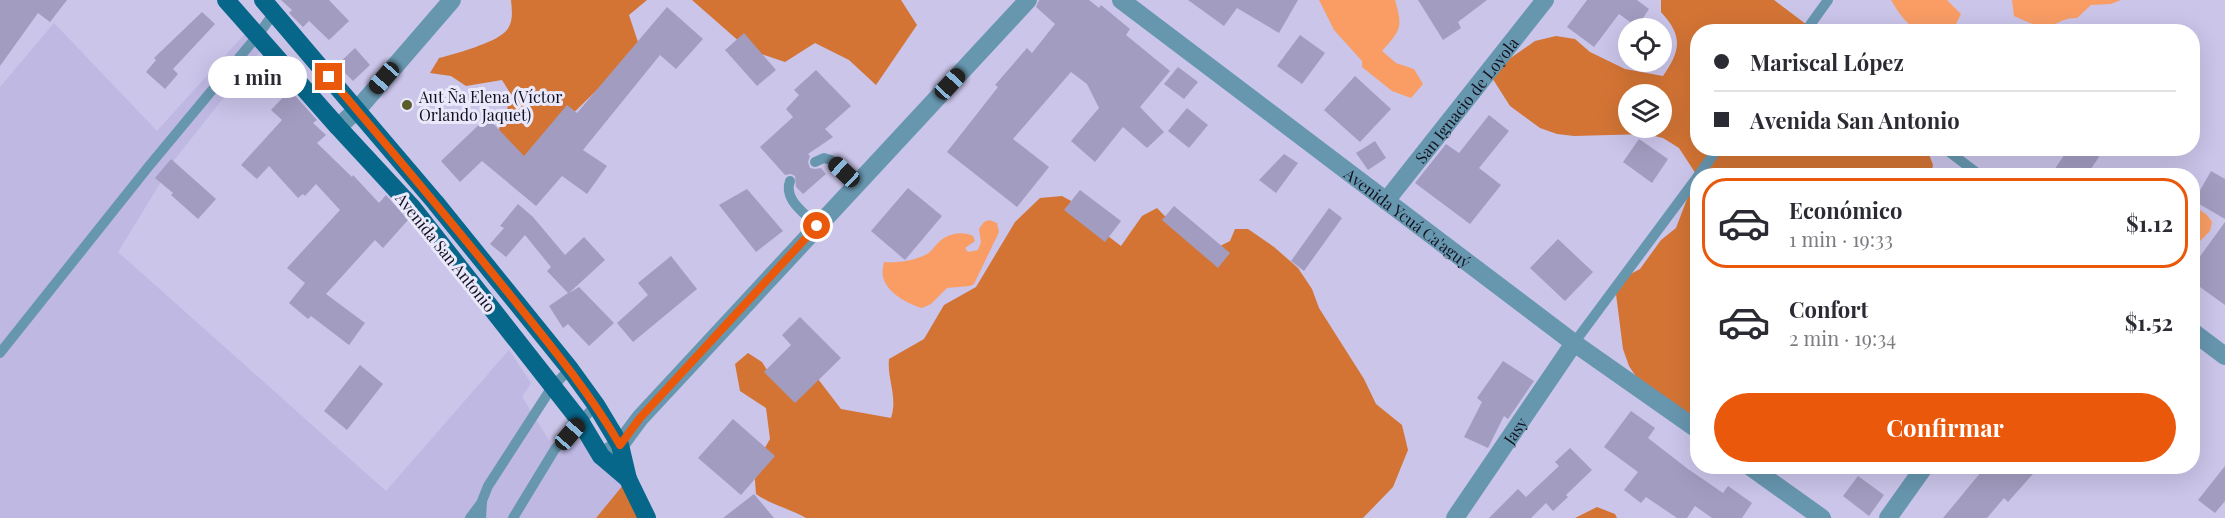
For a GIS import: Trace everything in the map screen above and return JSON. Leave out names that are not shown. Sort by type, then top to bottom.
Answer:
[{"type":"main road","name":"Avenida San Antonio","points":[[226,0],[412,207],[580,421],[601,456],[628,479]]},
{"type":"main road","name":"Avenida San Antonio","points":[[268,6],[357,110],[570,369],[596,405],[620,445],[628,479],[647,518]]},
{"type":"street","points":[[338,127],[357,110],[452,0]]},
{"type":"street","points":[[601,456],[620,445],[640,418],[1028,0]]},
{"type":"street","name":"Avenida Ycuá Ca'aguý","points":[[1120,0],[1574,343],[1690,424]]},
{"type":"street","name":"San Ignacio de Loyola","points":[[1386,201],[1545,0]]},
{"type":"street","points":[[2200,337],[2225,356]]},
{"type":"street","name":"Jasy","points":[[1455,518],[1574,343]]},
{"type":"street","points":[[1760,474],[1822,518]]},
{"type":"street","points":[[1888,518],[1919,474]]},
{"type":"lane","points":[[1811,24],[1828,0]]},
{"type":"lane","points":[[0,353],[149,166],[258,35],[268,6]]},
{"type":"lane","points":[[1955,156],[1971,168]]},
{"type":"lane","points":[[815,162],[824,158],[831,160],[857,184]]},
{"type":"lane","points":[[790,181],[788,188],[791,200],[817,226]]},
{"type":"lane","points":[[1574,343],[1690,187]]},
{"type":"lane","points":[[470,518],[552,387],[570,369]]},
{"type":"lane","points":[[513,518],[555,449],[596,405]]},
{"type":"lane","points":[[481,518],[482,501]]},
{"type":"shaded area","points":[[511,0],[647,0],[629,15],[640,48],[520,165],[492,147],[512,96],[502,80],[466,86],[451,76],[430,73],[439,58],[484,44],[505,32],[511,21]]},
{"type":"shaded area","points":[[692,0],[901,0],[917,25],[876,85],[849,60],[815,43],[785,62],[749,50]]},
{"type":"shaded area","points":[[1319,0],[1395,0],[1399,28],[1382,51],[1396,63],[1414,69],[1423,84],[1411,98],[1392,91],[1362,67],[1362,61],[1334,30]]},
{"type":"shaded area","points":[[1661,0],[1774,0],[1806,24],[1690,24],[1690,156],[1930,156],[1932,168],[1692,168],[1679,148],[1663,138],[1672,138],[1672,84],[1618,84],[1618,135],[1574,136],[1557,134],[1540,128],[1510,106],[1489,73],[1535,41],[1556,36],[1575,39],[1590,52],[1618,66],[1618,72],[1641,72],[1663,76],[1666,72],[1672,72],[1672,60],[1677,43],[1672,18],[1666,18],[1661,12]]},
{"type":"shaded area","points":[[1891,0],[1947,0],[1961,14],[1956,24],[1910,24]]},
{"type":"shaded area","points":[[2012,0],[2121,0],[2111,4],[2091,5],[2077,18],[2055,24],[2034,24],[2014,16]]},
{"type":"shaded area","points":[[54,23],[157,131],[250,28],[266,44],[175,159],[118,252],[386,491],[509,350],[531,383],[522,397],[554,448],[564,429],[628,479],[596,518],[0,518],[0,87]]},
{"type":"shaded area","points":[[1689,194],[1690,415],[1639,381],[1629,366],[1623,349],[1616,294],[1623,278],[1640,269],[1661,240],[1676,228]]},
{"type":"shaded area","points":[[1062,196],[1093,213],[1108,236],[1121,246],[1142,216],[1157,208],[1188,240],[1212,250],[1230,241],[1235,229],[1248,229],[1298,268],[1312,289],[1319,308],[1364,379],[1376,404],[1402,425],[1408,450],[1393,487],[1363,518],[806,518],[756,494],[754,467],[770,439],[766,408],[740,391],[735,364],[748,353],[762,362],[772,378],[818,379],[841,409],[891,418],[893,396],[889,359],[924,339],[944,305],[976,287],[1015,222],[1040,198]]},
{"type":"shaded area","points":[[2200,210],[2212,222],[2210,231],[2200,241]]},
{"type":"shaded area","points":[[989,220],[997,223],[999,232],[974,284],[947,288],[931,304],[922,308],[893,293],[885,283],[884,262],[906,261],[922,256],[949,235],[964,233],[973,236],[975,241],[965,248],[968,252],[978,250],[981,242],[979,229],[984,222]]},
{"type":"shaded area","points":[[628,479],[645,518],[596,518]]},
{"type":"shaded area","points":[[1597,507],[1615,514],[1617,518],[1575,518]]},
{"type":"building","points":[[0,0],[67,0],[50,22],[38,13],[0,66]]},
{"type":"building","points":[[281,0],[329,0],[349,21],[329,40],[309,21],[303,27],[289,13],[292,10]]},
{"type":"building","points":[[1039,0],[1089,0],[1099,8],[1101,5],[1130,29],[1126,35],[1170,71],[1140,107],[1164,132],[1147,148],[1123,127],[1095,162],[1071,141],[1099,108],[1087,84],[1071,72],[1013,139],[1049,167],[1017,207],[947,152],[998,87],[995,85],[1027,48],[1032,53],[1055,24],[1036,7]]},
{"type":"building","points":[[1188,0],[1298,0],[1279,33],[1237,8],[1224,26]]},
{"type":"building","points":[[1418,0],[1487,0],[1458,22],[1461,28],[1443,40]]},
{"type":"building","points":[[1587,0],[1637,0],[1649,9],[1643,18],[1625,18],[1619,14],[1594,47],[1567,27]]},
{"type":"building","points":[[667,7],[703,39],[676,69],[660,55],[583,150],[607,166],[587,194],[562,176],[536,206],[482,161],[460,182],[441,161],[487,117],[524,156],[567,105],[577,113]]},
{"type":"building","points":[[202,12],[215,24],[173,69],[178,74],[165,89],[146,72],[156,60],[154,58]]},
{"type":"building","points":[[744,33],[776,70],[757,86],[725,50]]},
{"type":"building","points":[[1300,35],[1325,53],[1302,84],[1277,66]]},
{"type":"building","points":[[355,48],[370,65],[353,81],[337,65]]},
{"type":"building","points":[[1178,67],[1198,82],[1184,99],[1164,84]]},
{"type":"building","points":[[816,70],[851,106],[825,129],[833,137],[808,154],[810,168],[821,168],[826,174],[803,194],[796,187],[795,176],[785,175],[760,147],[793,117],[786,109],[799,95],[794,90]]},
{"type":"building","points":[[1355,76],[1391,109],[1360,142],[1324,110]]},
{"type":"building","points":[[290,90],[317,120],[313,123],[326,135],[317,143],[352,177],[353,175],[379,203],[386,195],[408,220],[383,248],[375,240],[326,294],[365,323],[349,345],[311,316],[308,319],[289,303],[305,283],[287,268],[340,210],[316,184],[305,196],[303,194],[298,198],[269,166],[257,179],[241,165],[282,120],[271,110]]},
{"type":"building","points":[[1187,108],[1208,125],[1189,148],[1168,131]]},
{"type":"building","points":[[1489,115],[1509,131],[1479,168],[1501,185],[1470,224],[1415,183],[1446,144],[1459,153]]},
{"type":"building","points":[[1639,139],[1668,159],[1652,183],[1623,162]]},
{"type":"building","points":[[1375,141],[1386,158],[1368,170],[1356,153]]},
{"type":"building","points":[[1284,154],[1298,163],[1276,193],[1259,180]]},
{"type":"building","points":[[2064,156],[2099,157],[2091,168],[2055,168]]},
{"type":"building","points":[[171,159],[216,199],[198,219],[155,178]]},
{"type":"building","points":[[2211,171],[2225,179],[2225,219],[2200,204],[2200,190]]},
{"type":"building","points":[[908,188],[942,216],[905,260],[871,231]]},
{"type":"building","points":[[747,189],[783,231],[756,252],[719,205]]},
{"type":"building","points":[[1080,190],[1121,221],[1105,242],[1064,210]]},
{"type":"building","points":[[518,204],[533,217],[565,255],[584,237],[605,260],[569,293],[579,287],[614,323],[589,346],[568,324],[563,328],[549,306],[568,293],[547,271],[551,267],[525,235],[506,257],[490,244],[504,228],[500,226]]},
{"type":"building","points":[[1174,206],[1230,253],[1218,268],[1162,220]]},
{"type":"building","points":[[1329,208],[1342,218],[1304,271],[1291,261]]},
{"type":"building","points":[[2225,222],[2225,305],[2200,287],[2200,256]]},
{"type":"building","points":[[1558,239],[1593,272],[1565,301],[1530,268]]},
{"type":"building","points":[[671,256],[697,289],[633,342],[617,323],[648,295],[638,283]]},
{"type":"building","points":[[800,317],[841,358],[795,403],[764,372],[791,345],[782,335]]},
{"type":"building","points":[[1503,361],[1534,381],[1508,419],[1504,416],[1488,448],[1464,437],[1482,402],[1477,398]]},
{"type":"building","points":[[360,365],[383,384],[347,430],[324,411]]},
{"type":"building","points":[[1631,411],[1655,428],[1648,438],[1690,470],[1690,474],[1695,474],[1723,493],[1728,486],[1752,503],[1742,518],[1712,518],[1695,506],[1687,518],[1677,518],[1646,497],[1641,503],[1624,490],[1638,472],[1604,447]]},
{"type":"building","points":[[733,419],[775,456],[741,495],[698,458]]},
{"type":"building","points":[[1570,448],[1592,470],[1553,511],[1546,503],[1531,518],[1489,518],[1518,489],[1526,497],[1559,466],[1555,462]]},
{"type":"building","points":[[2225,466],[2225,501],[2215,513],[2198,500]]},
{"type":"building","points":[[1979,474],[2033,474],[2008,502],[2004,498],[1987,518],[1943,518]]},
{"type":"building","points":[[1858,476],[1884,495],[1869,516],[1843,496]]},
{"type":"building","points":[[754,494],[774,518],[723,518]]},
{"type":"place","name":"Aut Ña Elena (Víctor Orlando Jaquet)","points":[[407,105]]},
{"type":"route","points":[[329,77],[435,202],[570,369],[596,405],[620,445],[640,418],[817,226]]}]
